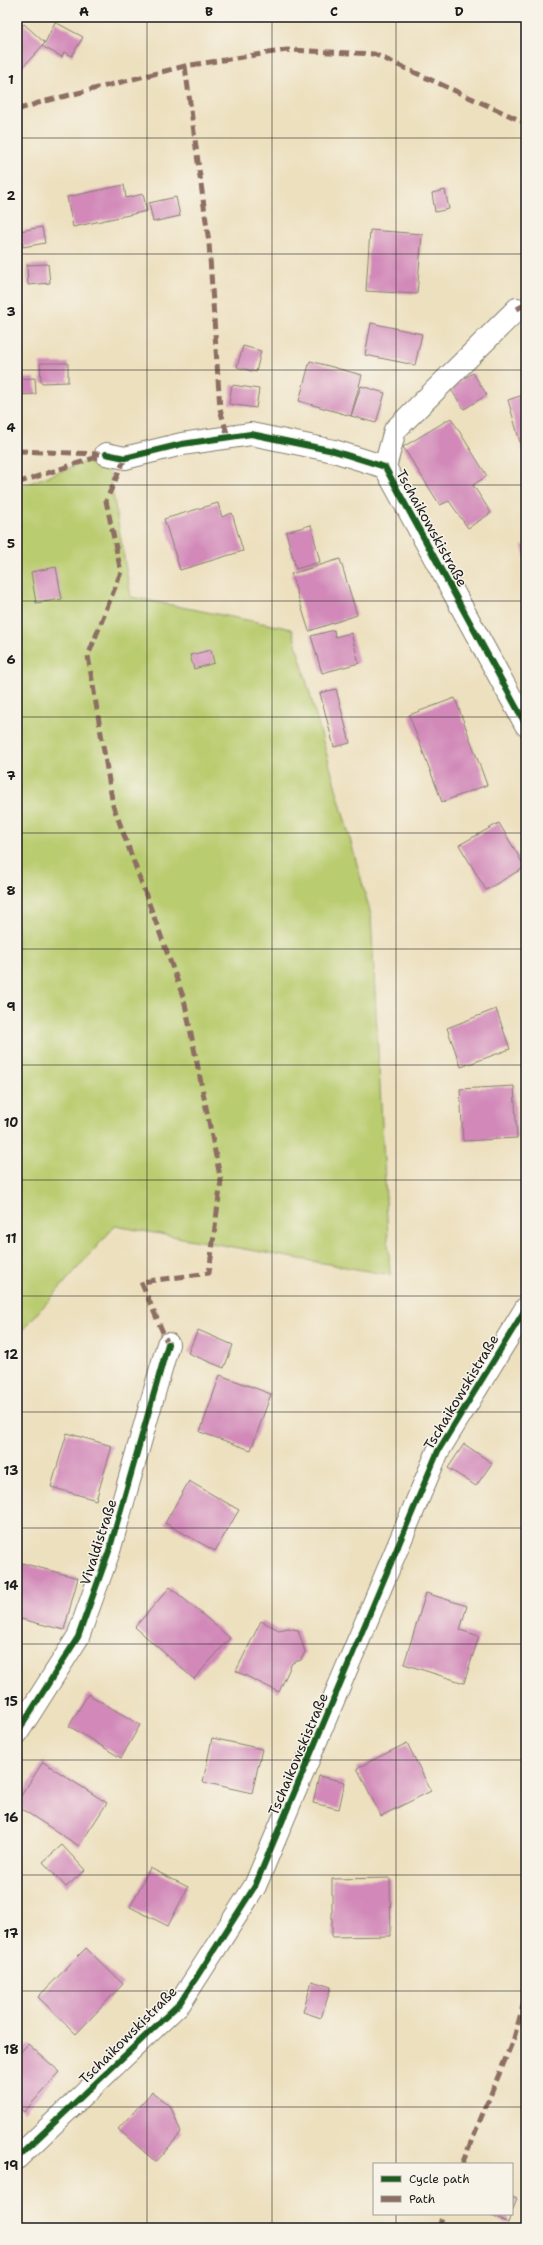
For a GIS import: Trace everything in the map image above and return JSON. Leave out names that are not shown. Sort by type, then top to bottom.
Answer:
[{"type":"street","name":"Tschaikowskistraße","points":[[385,467],[395,430],[517,309]]},
{"type":"street","name":"Tschaikowskistraße","points":[[106,454],[125,458],[182,444],[251,434],[334,450],[385,467],[526,725]]},
{"type":"street","name":"Tschaikowskistraße","points":[[17,2158],[180,2003],[255,1886],[438,1451],[526,1308]]},
{"type":"street","name":"Vivaldistraße","points":[[17,1733],[78,1637],[109,1552],[168,1344]]},
{"type":"green space","points":[[106,454],[131,597],[292,629],[371,915],[390,1275],[115,1226],[17,1336],[17,488]]},
{"type":"building","points":[[55,22],[83,37],[72,56],[64,52],[62,57],[42,46],[22,68],[17,63],[17,32],[24,24],[45,43]]},
{"type":"building","points":[[124,185],[126,198],[143,194],[147,211],[73,227],[67,197]]},
{"type":"building","points":[[445,190],[449,209],[435,212],[432,193]]},
{"type":"building","points":[[176,197],[180,216],[153,222],[149,203]]},
{"type":"building","points":[[42,227],[45,243],[23,247],[20,231]]},
{"type":"building","points":[[370,230],[422,234],[417,294],[366,291]]},
{"type":"building","points":[[48,264],[50,283],[28,285],[27,265]]},
{"type":"building","points":[[371,323],[422,334],[415,365],[365,355]]},
{"type":"building","points":[[243,346],[261,351],[256,372],[237,367]]},
{"type":"building","points":[[310,361],[362,375],[351,416],[299,401]]},
{"type":"building","points":[[40,363],[68,363],[68,382],[41,383]]},
{"type":"building","points":[[473,373],[487,395],[464,409],[450,388]]},
{"type":"building","points":[[35,378],[36,394],[17,395],[17,379]]},
{"type":"building","points":[[232,385],[259,389],[256,408],[229,404]]},
{"type":"building","points":[[361,386],[385,393],[376,423],[351,416]]},
{"type":"building","points":[[526,394],[526,456],[524,456],[508,400]]},
{"type":"building","points":[[451,418],[487,476],[473,485],[491,513],[468,528],[449,501],[440,505],[403,447]]},
{"type":"building","points":[[218,503],[222,517],[232,513],[243,551],[180,570],[164,519]]},
{"type":"building","points":[[311,525],[320,562],[296,569],[286,532]]},
{"type":"building","points":[[526,545],[526,560],[522,546]]},
{"type":"building","points":[[340,559],[357,615],[309,631],[291,574]]},
{"type":"building","points":[[56,567],[62,599],[36,603],[31,572]]},
{"type":"building","points":[[334,630],[335,637],[351,633],[359,663],[322,673],[311,636]]},
{"type":"building","points":[[211,650],[214,663],[194,669],[190,655]]},
{"type":"building","points":[[336,689],[350,743],[334,747],[320,693]]},
{"type":"building","points":[[455,698],[487,785],[442,802],[409,715]]},
{"type":"building","points":[[499,823],[525,867],[486,890],[459,845]]},
{"type":"building","points":[[496,1009],[510,1049],[461,1067],[447,1028]]},
{"type":"building","points":[[514,1086],[517,1138],[463,1141],[460,1089]]},
{"type":"building","points":[[198,1330],[233,1345],[224,1368],[188,1353]]},
{"type":"building","points":[[220,1375],[271,1394],[251,1450],[200,1432]]},
{"type":"building","points":[[67,1433],[112,1446],[96,1500],[51,1487]]},
{"type":"building","points":[[464,1444],[492,1463],[476,1486],[448,1468]]},
{"type":"building","points":[[189,1481],[239,1510],[215,1551],[165,1523]]},
{"type":"building","points":[[18,1562],[78,1578],[64,1630],[17,1618]]},
{"type":"building","points":[[170,1587],[230,1638],[194,1679],[135,1627]]},
{"type":"building","points":[[426,1593],[467,1606],[460,1630],[479,1636],[464,1683],[404,1664]]},
{"type":"building","points":[[261,1621],[279,1630],[288,1628],[298,1630],[305,1652],[301,1660],[292,1663],[279,1692],[236,1671]]},
{"type":"building","points":[[88,1694],[140,1725],[121,1758],[69,1726]]},
{"type":"building","points":[[212,1738],[262,1749],[252,1793],[203,1782]]},
{"type":"building","points":[[407,1743],[431,1791],[381,1816],[357,1768]]},
{"type":"building","points":[[43,1762],[107,1803],[79,1846],[17,1806],[17,1802]]},
{"type":"building","points":[[319,1776],[345,1782],[339,1809],[313,1803]]},
{"type":"building","points":[[62,1845],[85,1870],[66,1887],[43,1862]]},
{"type":"building","points":[[150,1868],[188,1887],[168,1926],[130,1907]]},
{"type":"building","points":[[390,1878],[391,1936],[332,1937],[332,1879]]},
{"type":"building","points":[[86,1948],[123,1984],[76,2034],[38,1997]]},
{"type":"building","points":[[312,1981],[331,1987],[321,2018],[303,2012]]},
{"type":"building","points":[[28,2044],[60,2072],[24,2112],[17,2106],[17,2056]]},
{"type":"building","points":[[152,2092],[171,2107],[181,2133],[156,2162],[118,2129]]},
{"type":"building","points":[[513,2197],[517,2199],[513,2209]]},
{"type":"building","points":[[489,2215],[511,2215],[508,2223]]},
{"type":"marked path","points":[[17,110],[38,103],[185,66],[287,50],[374,54],[526,123]]},
{"type":"marked path","points":[[185,66],[209,243],[220,409],[228,437]]},
{"type":"marked path","points":[[517,309],[526,304]]},
{"type":"marked path","points":[[17,451],[100,454]]},
{"type":"marked path","points":[[17,483],[106,454]]},
{"type":"marked path","points":[[125,458],[106,501],[121,572],[88,656],[113,805],[184,999],[221,1181],[209,1273],[141,1282],[168,1344]]},
{"type":"marked path","points":[[462,2163],[514,2038],[526,1995]]},
{"type":"marked path","points":[[439,2228],[443,2215]]},
{"type":"cycle path","points":[[106,454],[125,458],[182,444],[251,434],[334,451],[385,467],[526,725]]},
{"type":"cycle path","points":[[17,2158],[180,2003],[255,1886],[438,1451],[526,1308]]},
{"type":"cycle path","points":[[17,1733],[78,1637],[109,1551],[168,1344]]}]
